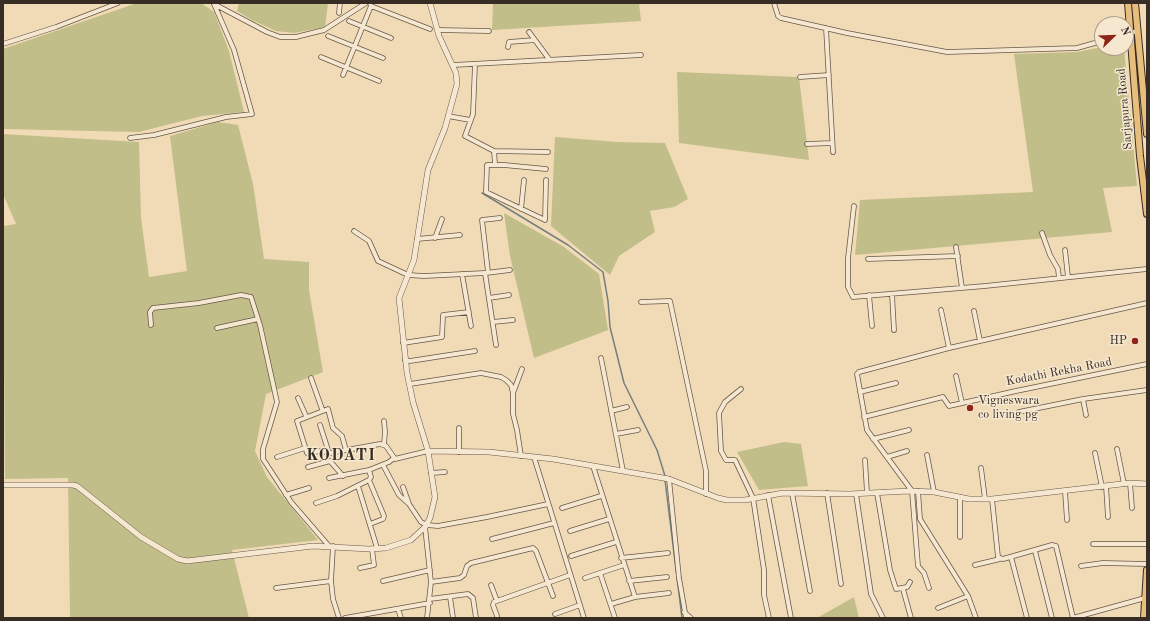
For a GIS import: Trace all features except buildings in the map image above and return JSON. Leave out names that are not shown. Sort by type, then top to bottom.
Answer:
[{"type":"main road","name":"Sarjapura Road","points":[[1128,3],[1128,16]]},
{"type":"main road","name":"Sarjapura Road","points":[[1135,3],[1147,134]]},
{"type":"main road","name":"Sarjapura Road","points":[[1130,56],[1147,214]]},
{"type":"main road","points":[[1144,618],[1147,570]]},
{"type":"street","points":[[3,44],[56,27],[118,3]]},
{"type":"street","points":[[338,13],[340,3]]},
{"type":"street","points":[[213,4],[267,32],[285,37],[324,30],[366,3]]},
{"type":"street","points":[[3,484],[73,485],[81,489],[141,537],[182,561],[313,546],[374,548],[402,544],[414,538],[426,526],[430,518],[435,497],[428,451],[413,402],[405,360],[399,298],[414,260],[428,170],[448,116],[457,84],[456,73],[438,30],[430,3]]},
{"type":"street","points":[[774,3],[778,16],[781,18],[947,52],[1077,48],[1094,43]]},
{"type":"street","points":[[130,138],[154,134],[226,117],[252,114],[234,50],[213,4]]},
{"type":"street","points":[[343,74],[371,4],[430,29]]},
{"type":"street","points":[[349,21],[391,38]]},
{"type":"street","points":[[826,28],[833,152]]},
{"type":"street","points":[[438,30],[489,31]]},
{"type":"street","points":[[1134,32],[1138,31]]},
{"type":"street","points":[[529,32],[549,60]]},
{"type":"street","points":[[328,36],[383,58]]},
{"type":"street","points":[[508,47],[509,42],[535,40]]},
{"type":"street","points":[[453,65],[641,55]]},
{"type":"street","points":[[321,57],[379,81]]},
{"type":"street","points":[[476,64],[473,114],[465,136],[494,151],[548,152]]},
{"type":"street","points":[[800,77],[829,75]]},
{"type":"street","points":[[448,116],[470,120]]},
{"type":"street","points":[[807,144],[832,143]]},
{"type":"street","points":[[494,151],[495,164]]},
{"type":"street","points":[[546,169],[495,164],[487,165],[486,192],[546,220],[546,180]]},
{"type":"street","points":[[521,208],[524,180]]},
{"type":"street","points":[[854,206],[848,258],[848,287],[853,297],[962,288],[1147,269]]},
{"type":"street","points":[[496,345],[489,298],[482,220],[500,218]]},
{"type":"street","points":[[435,238],[442,219]]},
{"type":"street","points":[[354,231],[369,240],[378,261],[408,275],[424,276],[487,273],[510,270]]},
{"type":"street","points":[[1042,233],[1049,252],[1058,269],[1059,278]]},
{"type":"street","points":[[417,239],[460,235]]},
{"type":"street","points":[[956,247],[962,288]]},
{"type":"street","points":[[1065,250],[1068,277]]},
{"type":"street","points":[[868,259],[958,256]]},
{"type":"street","points":[[462,274],[471,326]]},
{"type":"street","points":[[892,294],[894,330]]},
{"type":"street","points":[[151,325],[150,312],[153,308],[199,303],[242,295],[251,298],[258,320],[277,404],[262,456],[271,473],[286,495],[311,527],[331,546],[331,581],[333,599],[338,618]]},
{"type":"street","points":[[489,298],[509,295]]},
{"type":"street","points":[[869,296],[872,326]]},
{"type":"street","points":[[641,302],[670,301],[706,471],[706,494]]},
{"type":"street","points":[[929,588],[924,573],[918,566],[912,491],[873,439],[868,430],[864,417],[857,374],[862,369],[1147,303]]},
{"type":"street","points":[[941,310],[949,348]]},
{"type":"street","points":[[974,311],[980,341]]},
{"type":"street","points":[[403,343],[442,337],[443,315],[469,312]]},
{"type":"street","points":[[217,328],[258,320]]},
{"type":"street","points":[[493,322],[512,320]]},
{"type":"street","points":[[405,360],[410,361],[475,351]]},
{"type":"street","points":[[601,358],[623,471]]},
{"type":"street","name":"Kodathi Rekha Road","points":[[864,417],[943,397],[949,406],[1147,364]]},
{"type":"street","points":[[521,456],[518,430],[512,409],[513,392],[522,369]]},
{"type":"street","points":[[410,384],[484,374],[506,380],[511,385],[513,392]]},
{"type":"street","points":[[956,376],[962,403]]},
{"type":"street","points":[[311,378],[322,410]]},
{"type":"street","points":[[860,392],[896,383]]},
{"type":"street","points":[[741,389],[725,402],[719,413],[721,451],[726,460],[735,460],[753,498],[764,570],[764,595],[769,618]]},
{"type":"street","points":[[1019,412],[1084,399],[1147,390]]},
{"type":"street","points":[[298,398],[306,416]]},
{"type":"street","points":[[1084,399],[1086,416]]},
{"type":"street","points":[[611,411],[627,407]]},
{"type":"street","points":[[346,450],[342,436],[333,428],[328,408],[298,419],[296,423],[307,453],[329,453],[384,444]]},
{"type":"street","points":[[384,421],[384,444],[394,458]]},
{"type":"street","points":[[320,426],[329,453]]},
{"type":"street","points":[[458,428],[459,452]]},
{"type":"street","points":[[616,434],[638,430]]},
{"type":"street","points":[[873,439],[909,430]]},
{"type":"street","points":[[277,457],[305,448]]},
{"type":"street","points":[[1117,449],[1124,484]]},
{"type":"street","points":[[329,478],[369,470],[383,465],[394,458],[428,451],[489,452],[534,457],[623,471],[669,479],[706,494],[727,500],[792,493],[856,494],[912,491],[992,499],[1130,483],[1147,484]]},
{"type":"street","points":[[887,457],[907,451]]},
{"type":"street","points":[[1095,453],[1104,486],[1108,517]]},
{"type":"street","points":[[927,455],[934,492]]},
{"type":"street","points":[[534,457],[584,618]]},
{"type":"street","points":[[865,460],[867,493]]},
{"type":"street","points":[[308,467],[330,461],[343,476]]},
{"type":"street","points":[[383,465],[399,495],[409,504]]},
{"type":"street","points":[[592,466],[621,558],[635,596]]},
{"type":"street","points":[[981,468],[985,499]]},
{"type":"street","points":[[369,470],[371,477],[369,480],[384,516],[383,519],[370,524]]},
{"type":"street","points":[[431,473],[445,472]]},
{"type":"street","points":[[669,479],[683,611],[686,618]]},
{"type":"street","points":[[316,503],[369,480]]},
{"type":"street","points":[[1130,483],[1132,508]]},
{"type":"street","points":[[358,486],[370,524],[374,548],[374,565],[360,568]]},
{"type":"street","points":[[403,487],[409,504],[421,522],[426,526],[438,526],[548,504]]},
{"type":"street","points":[[286,495],[309,488]]},
{"type":"street","points":[[1065,491],[1067,520]]},
{"type":"street","points":[[918,492],[920,519],[968,596],[975,618]]},
{"type":"street","points":[[792,493],[810,591]]},
{"type":"street","points":[[827,493],[841,584]]},
{"type":"street","points":[[877,493],[890,570],[896,589],[903,588],[910,582]]},
{"type":"street","points":[[856,494],[871,594],[883,618]]},
{"type":"street","points":[[768,495],[791,618]]},
{"type":"street","points":[[562,508],[602,496]]},
{"type":"street","points":[[960,497],[960,537]]},
{"type":"street","points":[[992,499],[998,557],[1000,559]]},
{"type":"street","points":[[570,531],[609,519]]},
{"type":"street","points":[[492,539],[554,523]]},
{"type":"street","points":[[426,526],[431,582],[427,618]]},
{"type":"street","points":[[571,556],[616,542]]},
{"type":"street","points":[[1093,544],[1147,544]]},
{"type":"street","points":[[975,565],[1035,551],[1052,545],[1057,548],[1073,618],[1145,598]]},
{"type":"street","points":[[431,582],[460,578],[464,575],[467,566],[471,563],[533,548],[536,551],[553,596]]},
{"type":"street","points":[[1035,551],[1052,618]]},
{"type":"street","points":[[621,558],[668,553]]},
{"type":"street","points":[[1011,557],[1027,618]]},
{"type":"street","points":[[1081,566],[1103,563],[1147,564]]},
{"type":"street","points":[[585,578],[624,565]]},
{"type":"street","points":[[383,581],[430,570]]},
{"type":"street","points":[[600,573],[615,618]]},
{"type":"street","points":[[497,616],[493,605],[497,601],[570,575]]},
{"type":"street","points":[[629,581],[667,577]]},
{"type":"street","points":[[276,588],[331,581]]},
{"type":"street","points":[[491,585],[497,601]]},
{"type":"street","points":[[903,588],[911,618]]},
{"type":"street","points":[[611,604],[635,596],[669,592]]},
{"type":"street","points":[[345,618],[398,609],[468,594],[471,596],[476,618]]},
{"type":"street","points":[[938,608],[968,596]]},
{"type":"street","points":[[450,597],[453,618]]},
{"type":"street","points":[[555,614],[580,605]]},
{"type":"street","points":[[398,609],[401,618]]},
{"type":"street","points":[[683,611],[691,618]]},
{"type":"street","points":[[377,612],[378,618]]},
{"type":"shaded area","points":[[137,3],[201,3],[214,12],[229,51],[244,112],[202,116],[139,132],[3,129],[3,49]]},
{"type":"shaded area","points":[[239,3],[328,3],[325,27],[294,33],[276,31],[237,11]]},
{"type":"shaded area","points":[[493,3],[639,3],[641,21],[492,30]]},
{"type":"shaded area","points":[[1094,49],[1094,56],[1125,56],[1137,186],[1103,188],[1112,232],[855,255],[860,200],[1033,192],[1014,54],[1077,52]]},
{"type":"shaded area","points":[[677,72],[799,77],[809,160],[679,143]]},
{"type":"shaded area","points":[[218,122],[238,125],[253,184],[264,259],[309,262],[309,290],[323,372],[266,394],[255,451],[267,477],[318,540],[232,550],[249,618],[70,618],[68,478],[5,479],[3,226],[16,224],[3,194],[3,134],[139,142],[141,218],[149,277],[187,271],[170,136]]},
{"type":"shaded area","points":[[555,137],[617,142],[665,143],[688,199],[674,207],[650,211],[655,232],[619,256],[610,275],[551,226]]},
{"type":"shaded area","points":[[504,213],[564,247],[599,274],[608,330],[534,358],[510,256]]},
{"type":"shaded area","points":[[784,442],[801,444],[808,486],[759,490],[737,452]]},
{"type":"shaded area","points":[[854,597],[859,618],[817,618]]},
{"type":"waterway","points":[[482,193],[568,245],[603,272],[608,301],[610,327],[624,383],[657,450],[665,476]]},
{"type":"waterway","points":[[665,480],[682,618]]},
{"type":"place","name":"HP","points":[[1135,341]]},
{"type":"place","name":"Vigneswara co living pg","points":[[970,408]]},
{"type":"district","name":"KODATI","points":[[341,456]]}]
